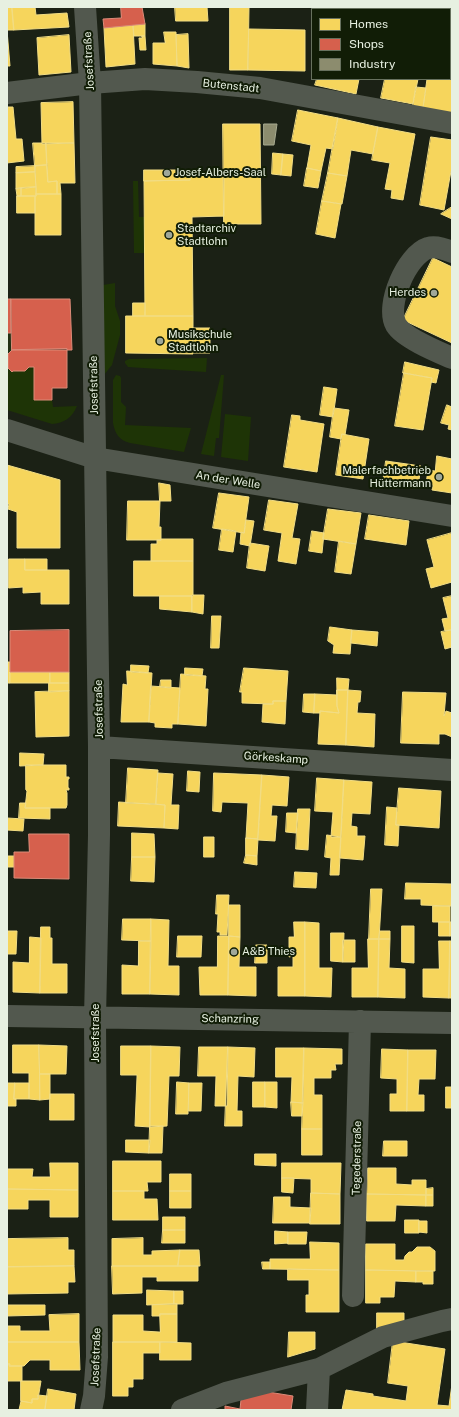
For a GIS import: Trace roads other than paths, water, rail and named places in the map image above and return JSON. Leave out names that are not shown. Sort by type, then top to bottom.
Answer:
[{"type":"street","name":"Josefstraße","points":[[85,7],[90,83],[99,747],[99,843],[95,1018],[97,1357],[92,1410]]},
{"type":"street","name":"Butenstadt","points":[[7,93],[90,83],[145,79],[197,82],[260,88],[452,123]]},
{"type":"street","points":[[452,252],[439,248],[429,248],[418,253],[404,273],[393,303],[393,315],[396,325],[406,335],[452,358]]},
{"type":"street","name":"An der Welle","points":[[7,430],[95,458],[452,516]]},
{"type":"street","name":"Görkeskamp","points":[[99,747],[452,770]]},
{"type":"street","name":"Schanzring","points":[[7,1016],[452,1023]]},
{"type":"street","name":"Tegederstraße","points":[[353,1296],[360,1021]]},
{"type":"street","points":[[182,1410],[226,1393],[319,1369],[382,1337],[452,1319]]},
{"type":"street","points":[[317,1410],[319,1369]]},
{"type":"place","name":"Josef-Albers-Saal","points":[[167,173]]},
{"type":"place","name":"Stadtarchiv Stadtlohn","points":[[169,235]]},
{"type":"place","name":"Herdes","points":[[434,293]]},
{"type":"place","name":"Musikschule Stadtlohn","points":[[160,341]]},
{"type":"place","name":"Malerfachbetrieb Hüttermann","points":[[439,477]]},
{"type":"place","name":"A&B Thies","points":[[234,952]]}]
